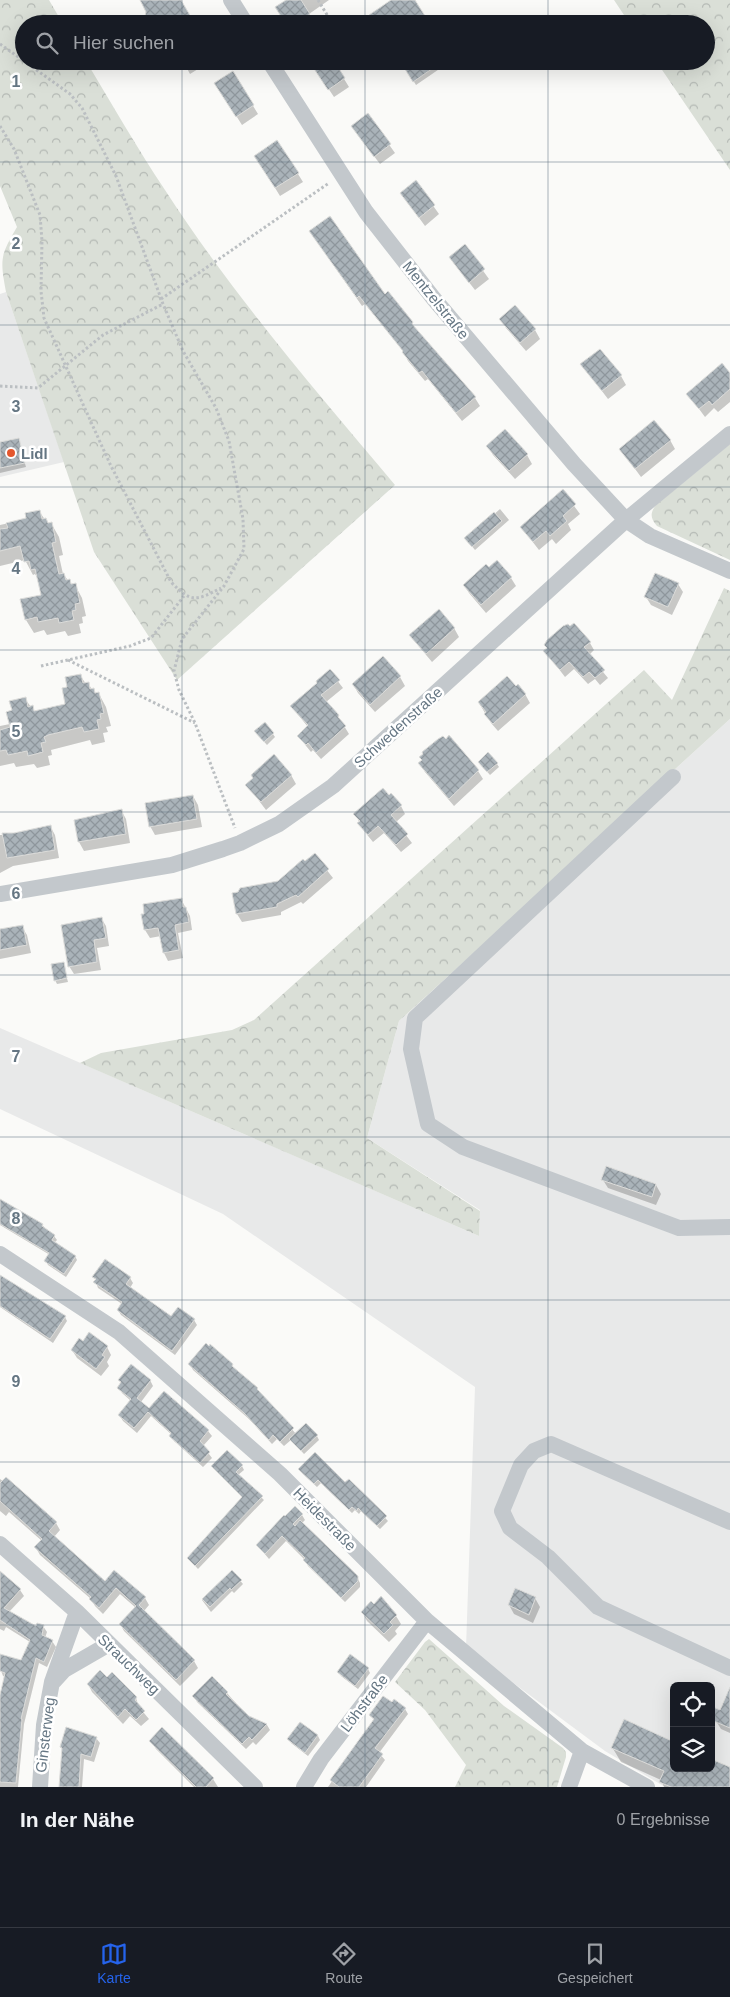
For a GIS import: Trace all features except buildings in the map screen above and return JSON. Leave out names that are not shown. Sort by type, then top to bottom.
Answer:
[{"type":"street","points":[[231,0],[240,15]]},
{"type":"street","name":"Mentzelstraße","points":[[275,70],[366,212],[434,299],[574,464],[626,520],[650,536],[730,571]]},
{"type":"street","name":"Schwedenstraße","points":[[0,894],[172,865],[240,843],[279,824],[333,786],[626,520],[730,434]]},
{"type":"street","points":[[673,777],[415,1018],[410,1049],[428,1124],[463,1147],[678,1228],[730,1227]]},
{"type":"street","name":"Heidestraße","points":[[0,1254],[119,1332],[280,1474],[427,1621],[582,1750],[647,1787]]},
{"type":"street","points":[[730,1522],[551,1444],[534,1451],[521,1465],[502,1511],[510,1528],[548,1557],[598,1608],[730,1668]]},
{"type":"street","name":"Strauchweg","points":[[0,1544],[77,1612],[255,1787]]},
{"type":"street","name":"Ginsterweg","points":[[40,1787],[44,1724],[52,1682],[77,1612]]},
{"type":"street","name":"Löhstraße","points":[[304,1787],[321,1759],[427,1621]]},
{"type":"street","name":"Ginsterweg","points":[[52,1682],[64,1670],[109,1644]]},
{"type":"street","points":[[569,1787],[582,1750]]},
{"type":"path","points":[[318,0],[327,15]]},
{"type":"path","points":[[0,44],[15,55]]},
{"type":"path","points":[[37,70],[70,94],[82,108],[116,176],[161,299],[183,352],[216,408],[230,441],[243,519],[244,550],[224,586],[182,639],[174,671],[179,690],[195,723],[240,843]]},
{"type":"path","points":[[0,126],[14,148],[40,215],[42,241],[41,292],[44,318],[110,464],[171,582],[184,596],[202,598],[224,586]]},
{"type":"path","points":[[161,299],[342,174]]},
{"type":"path","points":[[0,386],[38,388],[103,335],[163,304]]},
{"type":"path","points":[[41,666],[130,646],[151,638],[184,596]]},
{"type":"path","points":[[68,660],[195,723]]},
{"type":"shaded area","points":[[6,292],[64,462],[0,477],[0,294]]},
{"type":"shaded area","points":[[730,719],[730,1787],[665,1787],[605,1751],[466,1648],[475,1387],[223,1214],[0,1109],[0,1028],[479,1236],[480,1210],[367,1138],[399,1021]]},
{"type":"green space","points":[[0,0],[49,0],[58,15],[15,15],[15,70],[91,70],[155,174],[218,267],[335,414],[395,485],[177,680],[94,552],[6,292],[2,265],[4,252],[17,227],[0,186]]},
{"type":"green space","points":[[614,0],[730,0],[730,170],[662,70],[715,70],[715,15],[624,15]]},
{"type":"green space","points":[[730,444],[730,560],[657,526],[652,516],[656,505]]},
{"type":"green space","points":[[724,588],[730,591],[730,719],[399,1021],[367,1138],[480,1211],[479,1236],[80,1063],[101,1053],[232,1030],[254,1020],[644,670],[672,700]]},
{"type":"green space","points":[[429,1639],[504,1706],[563,1748],[566,1752],[566,1757],[557,1787],[455,1787],[466,1765],[425,1710],[395,1682]]},
{"type":"place","name":"Lidl","points":[[11,453]]}]
